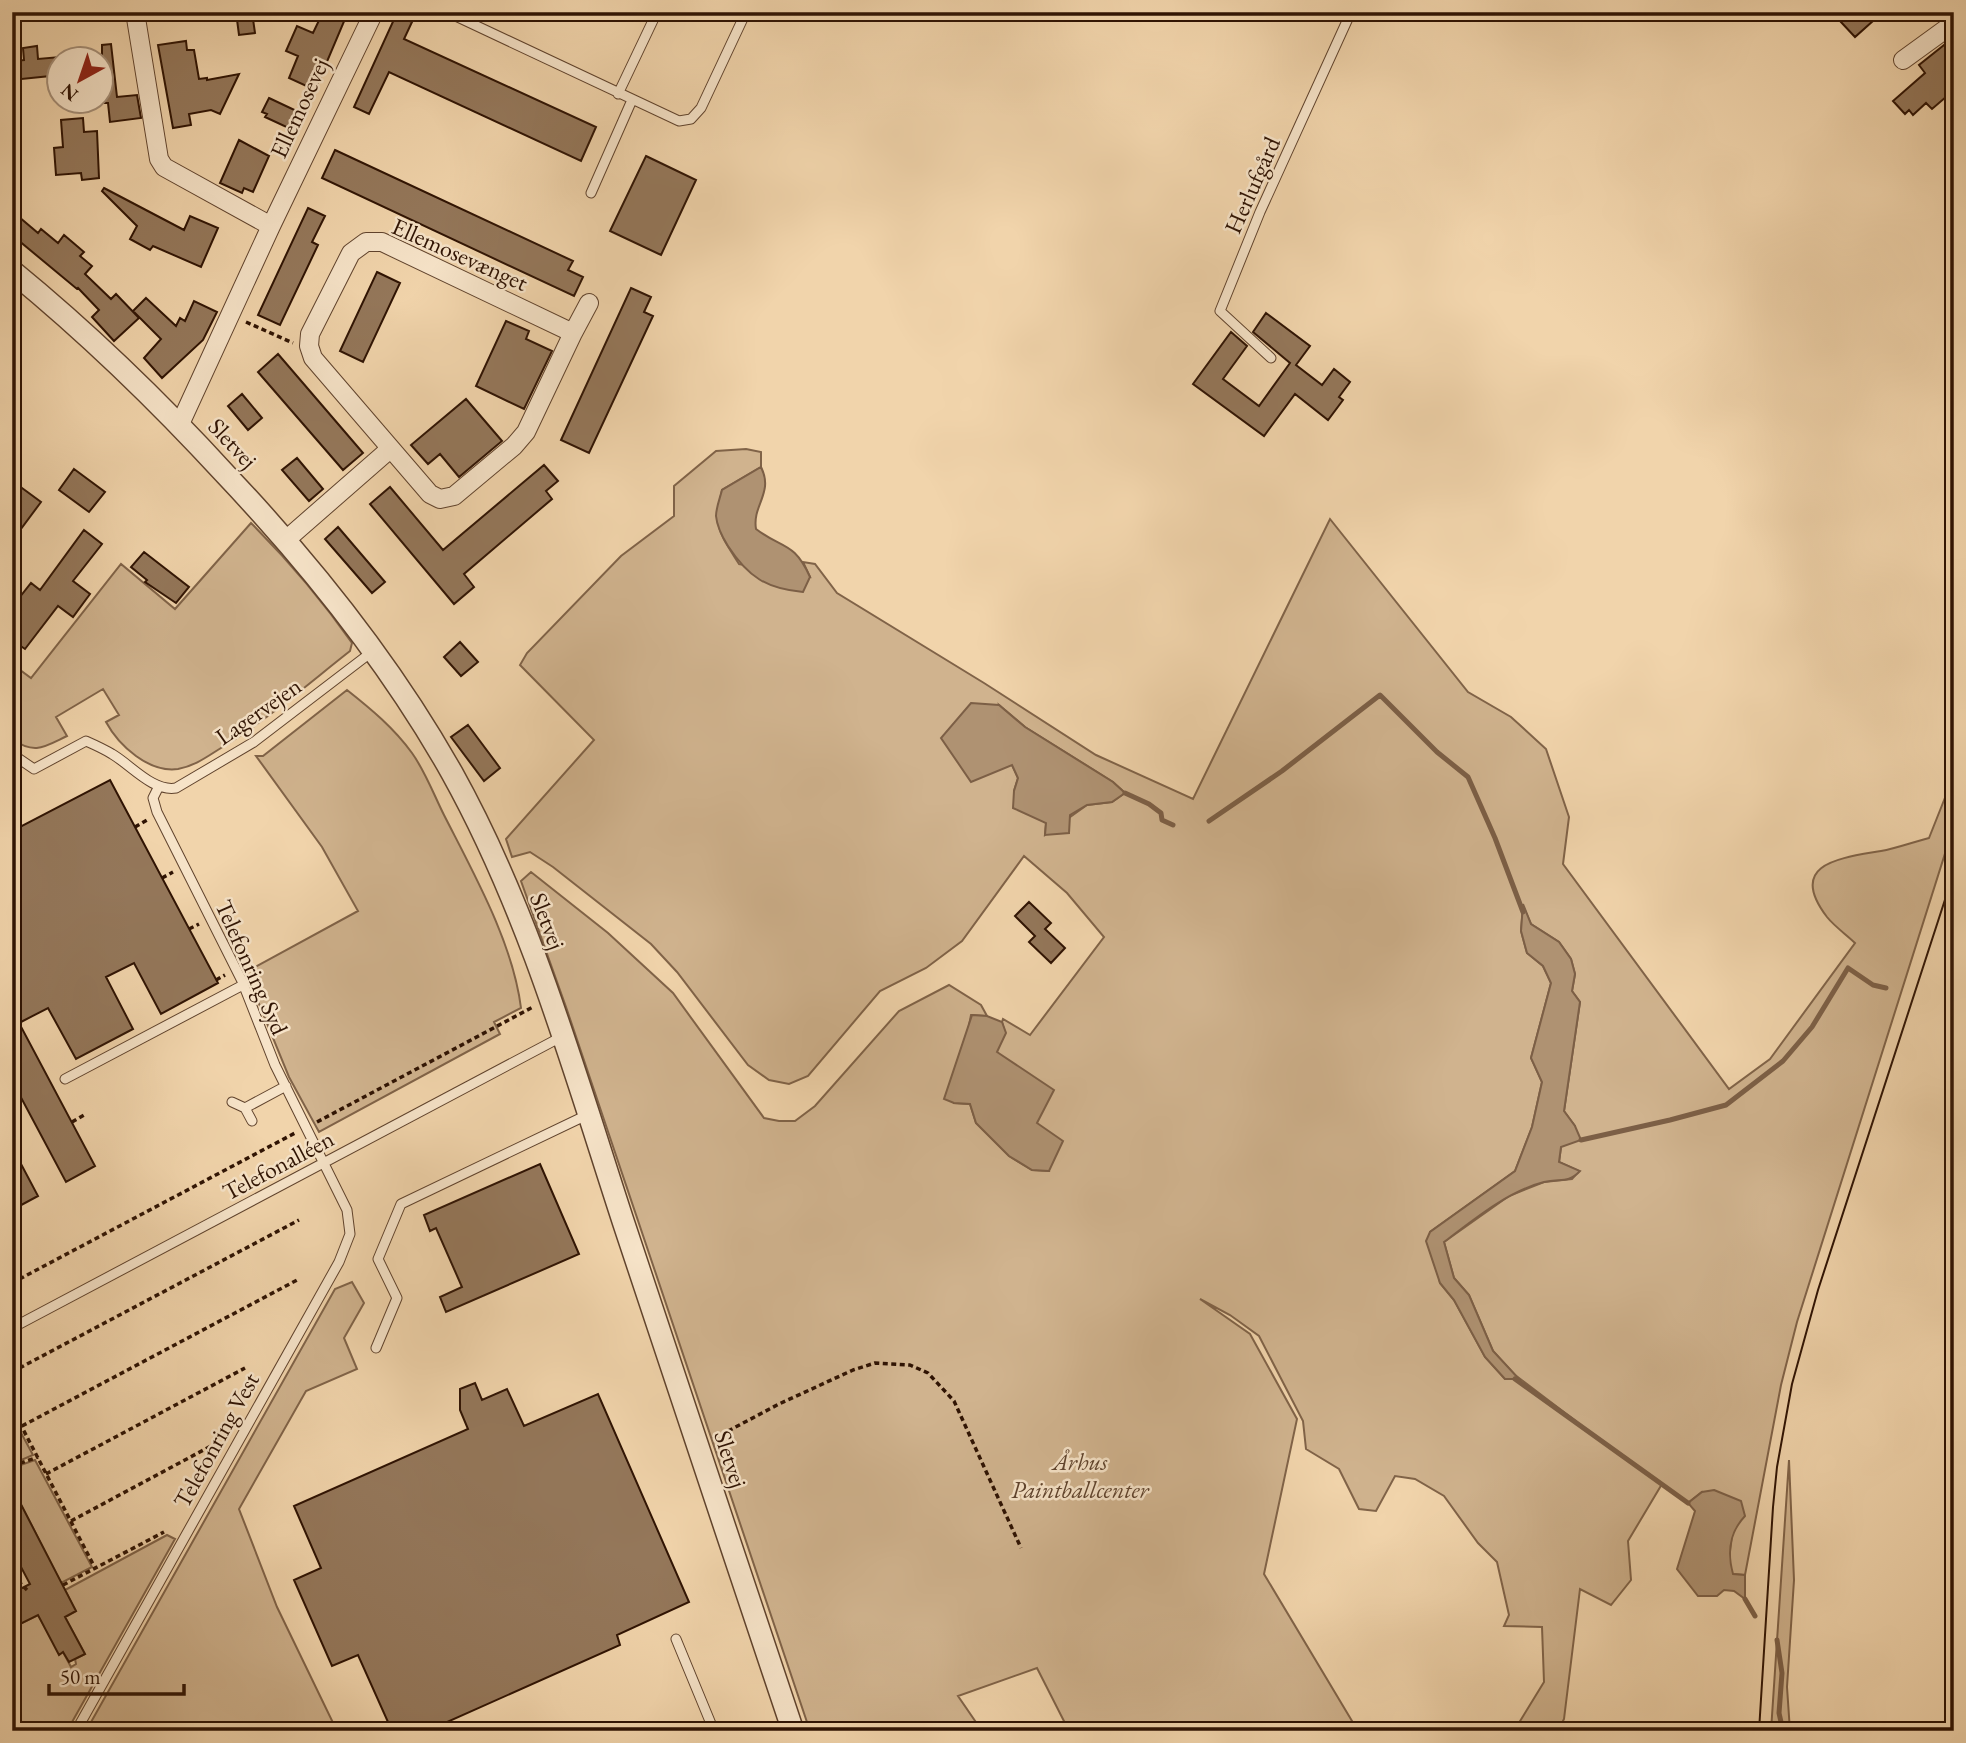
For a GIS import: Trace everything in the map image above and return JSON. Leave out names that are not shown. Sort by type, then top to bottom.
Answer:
[{"type":"street","points":[[135,12],[159,159],[164,167],[271,226]]},
{"type":"street","name":"Ellemosevej","points":[[180,424],[374,12]]},
{"type":"street","points":[[1903,60],[1954,23]]},
{"type":"street","name":"Ellemosevænget","points":[[309,346],[310,334],[351,253],[366,242],[382,242],[573,333]]},
{"type":"street","name":"Sletvej","points":[[12,271],[99,346],[180,424],[286,539],[349,615],[374,650],[435,743],[478,822],[500,870],[550,999],[793,1731]]},
{"type":"street","points":[[309,346],[313,358],[390,449],[430,494],[440,499],[454,496],[514,446],[526,432],[589,303]]},
{"type":"street","points":[[286,539],[390,449]]},
{"type":"lane","points":[[447,12],[679,121],[691,118],[701,108],[746,12]]},
{"type":"lane","points":[[618,94],[657,12]]},
{"type":"lane","name":"Herlufgård","points":[[1271,358],[1220,312],[1260,212],[1351,12]]},
{"type":"lane","points":[[591,193],[632,100]]},
{"type":"lane","name":"Lagervejen","points":[[159,786],[176,788],[254,742],[374,650]]},
{"type":"lane","points":[[12,754],[34,769],[86,741],[112,753],[159,786]]},
{"type":"lane","name":"Telefonring Syd","points":[[159,786],[153,798],[157,812],[243,985],[286,1086],[324,1162]]},
{"type":"lane","points":[[65,1079],[243,985]]},
{"type":"lane","name":"Telefonalléen","points":[[12,1328],[563,1037]]},
{"type":"lane","points":[[245,1108],[286,1086]]},
{"type":"lane","points":[[232,1102],[245,1108],[252,1121]]},
{"type":"lane","points":[[376,1348],[397,1298],[378,1259],[401,1204],[589,1114]]},
{"type":"lane","name":"Telefonring Vest","points":[[76,1731],[347,1246],[350,1234],[347,1210],[324,1162]]},
{"type":"lane","points":[[676,1639],[714,1731]]},
{"type":"path","points":[[230,314],[296,345],[309,346]]},
{"type":"path","points":[[12,1283],[550,999]]},
{"type":"path","points":[[72,1122],[84,1115]]},
{"type":"path","points":[[12,1372],[299,1220]]},
{"type":"path","points":[[22,1426],[299,1279]]},
{"type":"path","points":[[699,1447],[779,1404],[853,1370],[875,1363],[910,1365],[928,1373],[954,1401],[1021,1548]]},
{"type":"path","points":[[46,1474],[245,1368]]},
{"type":"path","points":[[12,1408],[95,1568]]},
{"type":"path","points":[[71,1521],[211,1446]]},
{"type":"path","points":[[12,1466],[38,1457]]},
{"type":"path","points":[[63,1585],[164,1532]]},
{"type":"path","points":[[12,1575],[27,1590]]},
{"type":"green space","name":"Århus Paintballcenter","points":[[746,449],[761,452],[761,467],[722,490],[719,503],[720,529],[739,564],[810,577],[803,562],[815,564],[837,593],[1096,755],[1193,799],[1330,519],[1468,692],[1511,717],[1546,749],[1569,817],[1563,864],[1729,1089],[1770,1059],[1855,943],[1830,921],[1816,899],[1813,885],[1816,874],[1824,866],[1836,861],[1929,838],[1954,775],[1954,825],[1797,1322],[1781,1385],[1745,1575],[1732,1574],[1729,1560],[1733,1528],[1702,1492],[1688,1503],[1662,1484],[1628,1541],[1631,1580],[1611,1605],[1580,1589],[1564,1719],[1558,1731],[1514,1731],[1544,1682],[1542,1627],[1504,1626],[1509,1615],[1497,1562],[1478,1543],[1444,1496],[1415,1479],[1395,1476],[1376,1511],[1359,1509],[1339,1469],[1306,1449],[1303,1421],[1259,1336],[1230,1315],[1200,1299],[1250,1334],[1297,1419],[1264,1574],[1358,1731],[1069,1731],[1037,1668],[958,1696],[982,1731],[810,1731],[521,881],[531,872],[608,933],[673,993],[764,1118],[795,1121],[815,1106],[899,1011],[949,985],[981,1005],[987,1016],[971,1015],[954,1103],[970,1104],[976,1123],[1009,1156],[1032,1170],[1049,1171],[1037,1124],[996,1052],[1005,1033],[1002,1022],[1003,1019],[1030,1035],[1104,937],[1067,893],[1024,856],[962,941],[926,968],[880,991],[808,1076],[789,1084],[769,1080],[748,1065],[677,972],[651,944],[530,852],[512,857],[506,839],[594,740],[520,665],[527,653],[621,556],[674,516],[674,486],[716,451]],"holes":[[[999,705],[1025,727],[1113,782],[1125,793],[1112,802],[1087,805],[1045,835],[1046,823],[1014,791],[1018,778],[1012,765]],[[1523,906],[1531,924],[1559,942],[1571,959],[1575,974],[1572,991],[1580,1002],[1564,1111],[1575,1126],[1561,1147],[1559,1162],[1579,1171],[1572,1179],[1544,1182],[1509,1196],[1444,1242],[1454,1278],[1469,1295],[1493,1351],[1515,1375],[1577,1422],[1515,1379],[1505,1379],[1485,1357],[1454,1300],[1440,1283],[1430,1232],[1515,1171],[1532,1127],[1542,1082],[1531,1058],[1551,983],[1543,966],[1527,953],[1521,931]]]},
{"type":"green space","points":[[251,523],[329,611],[352,643],[350,651],[255,726],[184,768],[156,767],[127,748],[106,722],[119,715],[103,689],[56,717],[67,736],[40,748],[27,747],[12,739],[12,664],[31,678],[121,564],[175,609]]},
{"type":"green space","points":[[347,690],[390,727],[421,767],[491,909],[510,959],[521,1008],[494,1022],[500,1034],[319,1132],[289,1077],[246,972],[358,911],[322,847],[256,756],[263,756]]},
{"type":"green space","points":[[352,1282],[364,1303],[344,1338],[357,1369],[306,1391],[239,1509],[277,1607],[337,1731],[86,1731],[335,1289]]},
{"type":"green space","points":[[12,1416],[33,1455],[12,1464]]},
{"type":"green space","points":[[35,1460],[92,1567],[61,1583],[12,1487],[12,1468]]},
{"type":"green space","points":[[1789,1460],[1794,1580],[1787,1687],[1790,1731],[1771,1731]]},
{"type":"green space","points":[[167,1535],[175,1539],[67,1731],[17,1731],[12,1722],[12,1628],[38,1615],[60,1654],[63,1652],[71,1667],[76,1664],[75,1659],[85,1654],[65,1617],[76,1611],[65,1590]]},
{"type":"shaded area","points":[[761,467],[765,484],[757,513],[756,529],[793,551],[804,565],[810,577],[803,592],[779,588],[760,580],[735,557],[719,528],[716,513],[722,490]]},
{"type":"shaded area","points":[[971,703],[999,705],[1025,727],[1113,782],[1125,793],[1112,802],[1087,805],[1070,815],[1069,833],[1045,835],[1046,823],[1013,808],[1018,778],[1012,765],[971,782],[941,738]]},
{"type":"shaded area","points":[[1523,904],[1531,924],[1559,942],[1571,959],[1575,974],[1572,991],[1580,1002],[1564,1111],[1581,1140],[1561,1147],[1559,1162],[1580,1171],[1568,1179],[1544,1182],[1517,1192],[1491,1207],[1444,1242],[1454,1278],[1469,1295],[1493,1351],[1519,1379],[1505,1379],[1485,1357],[1454,1300],[1440,1283],[1426,1241],[1430,1232],[1515,1171],[1532,1127],[1542,1082],[1531,1058],[1551,983],[1543,966],[1527,953],[1521,931]]},
{"type":"shaded area","points":[[972,1015],[987,1016],[1002,1022],[1006,1033],[997,1052],[1054,1090],[1037,1123],[1063,1141],[1049,1171],[1032,1170],[1009,1156],[976,1123],[970,1104],[944,1099]]},
{"type":"shaded area","points":[[1714,1490],[1741,1501],[1745,1516],[1733,1536],[1730,1558],[1733,1574],[1745,1575],[1745,1599],[1734,1591],[1724,1590],[1717,1596],[1698,1596],[1677,1569],[1695,1511],[1688,1503],[1702,1492]]},
{"type":"building","points":[[236,12],[252,12],[255,33],[239,35]]},
{"type":"building","points":[[323,12],[348,12],[315,90],[289,78],[298,56],[286,51],[297,26],[313,33]]},
{"type":"building","points":[[1849,12],[1883,12],[1855,37],[1840,21]]},
{"type":"building","points":[[396,15],[412,22],[404,39],[596,127],[581,161],[389,72],[369,114],[354,107]]},
{"type":"building","points":[[1954,37],[1954,90],[1932,109],[1926,103],[1913,115],[1909,110],[1905,114],[1893,101],[1925,73],[1919,65]]},
{"type":"building","points":[[186,41],[187,50],[194,50],[199,79],[239,74],[220,114],[211,110],[189,114],[191,125],[173,128],[158,45]]},
{"type":"building","points":[[37,46],[38,59],[46,58],[46,76],[12,80],[12,61],[24,60],[23,48]]},
{"type":"building","points":[[116,88],[117,97],[137,95],[141,118],[110,122],[109,116],[116,116]]},
{"type":"building","points":[[269,98],[303,114],[295,131],[265,117],[267,114],[262,112]]},
{"type":"building","points":[[83,118],[84,132],[97,131],[99,178],[82,180],[81,173],[56,175],[54,148],[63,147],[61,120]]},
{"type":"building","points":[[239,140],[269,156],[253,192],[244,188],[242,193],[220,183]]},
{"type":"building","points":[[335,150],[573,261],[568,270],[583,277],[574,296],[322,178]]},
{"type":"building","points":[[646,156],[696,180],[661,255],[610,231]]},
{"type":"building","points":[[104,188],[184,230],[190,216],[218,228],[201,267],[153,246],[150,250],[130,239],[137,226],[102,191]]},
{"type":"building","points":[[308,208],[325,216],[312,242],[318,245],[280,325],[258,315]]},
{"type":"building","points":[[12,211],[38,233],[41,229],[58,243],[64,235],[84,252],[80,256],[92,266],[85,274],[111,299],[116,294],[139,318],[114,341],[92,317],[99,310],[78,288],[12,235]]},
{"type":"building","points":[[377,272],[400,283],[363,362],[340,351]]},
{"type":"building","points":[[631,288],[651,297],[644,312],[653,316],[589,453],[561,440]]},
{"type":"building","points":[[146,298],[176,326],[180,318],[185,321],[194,301],[217,312],[203,340],[162,378],[144,358],[161,339],[133,311]]},
{"type":"building","points":[[1266,313],[1310,346],[1296,365],[1322,385],[1334,369],[1350,382],[1339,397],[1343,400],[1328,420],[1295,394],[1264,436],[1193,384],[1231,332],[1247,346],[1223,379],[1259,406],[1290,363],[1253,332]]},
{"type":"building","points":[[506,321],[529,331],[526,339],[552,351],[524,409],[476,386]]},
{"type":"building","points":[[278,354],[363,453],[343,470],[258,372]]},
{"type":"building","points":[[242,394],[262,418],[248,430],[228,406]]},
{"type":"building","points":[[466,399],[502,441],[459,477],[440,454],[428,464],[411,445]]},
{"type":"building","points":[[297,458],[323,489],[309,501],[282,470]]},
{"type":"building","points":[[544,465],[558,481],[546,491],[552,499],[464,574],[474,587],[454,604],[370,504],[390,487],[443,550]]},
{"type":"building","points":[[74,469],[105,492],[89,512],[59,490]]},
{"type":"building","points":[[22,488],[41,502],[12,541],[12,502]]},
{"type":"building","points":[[338,527],[385,582],[372,593],[325,539]]},
{"type":"building","points":[[84,530],[102,544],[73,581],[90,594],[73,617],[58,606],[25,649],[12,640],[12,607],[31,583],[40,590]]},
{"type":"building","points":[[144,552],[189,587],[176,603],[145,582],[147,580],[131,567]]},
{"type":"building","points":[[460,642],[478,662],[461,676],[444,657]]},
{"type":"building","points":[[468,725],[500,768],[484,781],[451,737]]},
{"type":"building","points":[[110,780],[218,983],[161,1014],[134,963],[106,977],[133,1029],[76,1059],[48,1008],[19,1023],[95,1166],[66,1182],[17,1090],[12,1092],[12,831]]},
{"type":"building","points":[[1029,902],[1051,923],[1045,929],[1065,948],[1051,963],[1029,942],[1035,936],[1015,916]]},
{"type":"building","points":[[12,1147],[38,1196],[12,1210]]},
{"type":"building","points":[[540,1164],[579,1254],[446,1312],[440,1297],[462,1287],[436,1228],[430,1231],[424,1215]]},
{"type":"building","points":[[475,1383],[482,1400],[507,1389],[524,1426],[598,1394],[689,1602],[617,1635],[620,1645],[427,1731],[392,1731],[358,1655],[332,1666],[294,1580],[321,1568],[294,1506],[468,1429],[460,1410],[460,1389]]},
{"type":"building","points":[[12,1487],[76,1611],[65,1617],[85,1654],[69,1662],[63,1652],[59,1655],[38,1615],[12,1628],[12,1593],[30,1584],[12,1550]]},
{"type":"waterway","points":[[1209,821],[1282,771],[1380,695],[1437,752],[1468,777],[1523,912]]},
{"type":"waterway","points":[[1125,793],[1149,804],[1161,813],[1162,820],[1173,825]]},
{"type":"waterway","points":[[1581,1140],[1726,1105],[1783,1061],[1812,1027],[1848,968],[1873,985],[1886,988]]},
{"type":"waterway","points":[[1515,1379],[1688,1503]]},
{"type":"waterway","points":[[1745,1599],[1755,1616]]},
{"type":"waterway","points":[[1777,1640],[1782,1673],[1779,1713],[1783,1731]]},
{"type":"tram line","points":[[1759,1731],[1773,1507],[1777,1467],[1792,1384],[1818,1290],[1954,872]]}]
